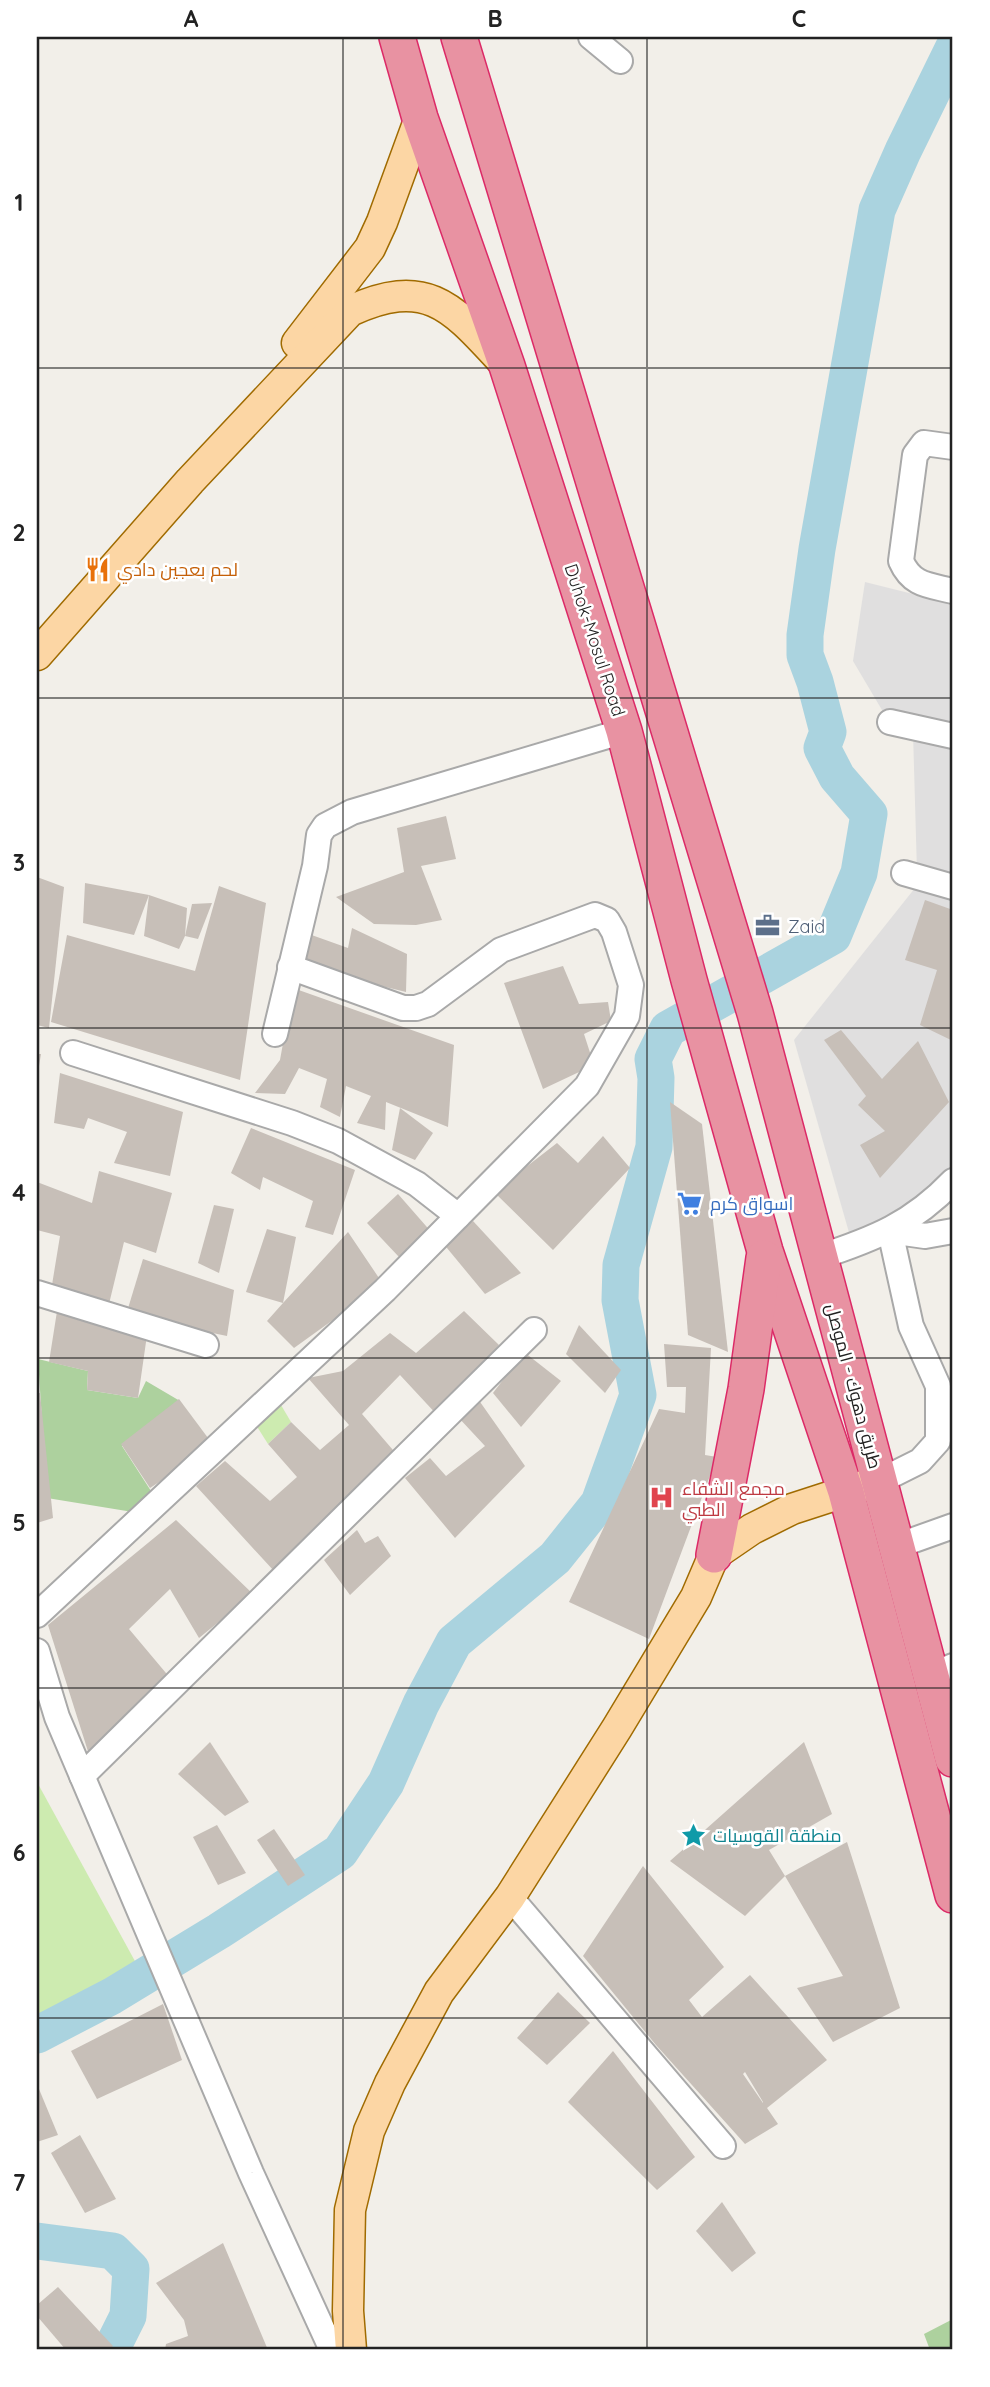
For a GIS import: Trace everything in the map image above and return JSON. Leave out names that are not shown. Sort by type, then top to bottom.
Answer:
[{"type":"highway","name":"Duhok-Mosul Road","points":[[397,37],[420,118],[507,366],[624,731],[688,980],[765,1251],[845,1492]]},
{"type":"highway","name":"طريق دهوك - الموصل","points":[[459,37],[755,1013],[897,1546],[942,1670],[953,1759]]},
{"type":"highway","points":[[714,1555],[746,1390],[765,1251]]},
{"type":"highway","points":[[845,1492],[953,1895]]},
{"type":"main road","points":[[190,481],[370,248],[420,118]]},
{"type":"main road","points":[[37,654],[190,481],[350,311],[374,300],[397,295],[424,297],[458,315],[507,366]]},
{"type":"main road","points":[[351,2350],[348,2311],[350,2210],[369,2131],[390,2083],[439,1992],[510,1897],[617,1728],[696,1597],[714,1555],[772,1518],[814,1501],[880,1481]]},
{"type":"street","points":[[591,37],[620,61]]},
{"type":"street","points":[[953,447],[924,443],[915,455],[901,561],[906,573],[917,582],[953,590]]},
{"type":"street","points":[[890,722],[953,736]]},
{"type":"street","points":[[275,1034],[315,866],[319,835],[326,826],[352,812],[624,731]]},
{"type":"street","points":[[904,873],[953,887]]},
{"type":"street","points":[[37,1615],[385,1290],[587,1086],[627,1016],[631,985],[614,932],[607,920],[595,915],[501,950],[428,1004],[416,1008],[403,1008],[290,967]]},
{"type":"street","points":[[73,1053],[292,1123],[338,1141],[417,1184],[458,1216]]},
{"type":"street","points":[[819,1258],[890,1231],[919,1212],[953,1181]]},
{"type":"street","points":[[890,1231],[925,1236],[953,1231]]},
{"type":"street","points":[[880,1481],[920,1461],[938,1441],[938,1386],[911,1326],[890,1231]]},
{"type":"street","points":[[37,1293],[206,1345]]},
{"type":"street","points":[[82,1776],[534,1330]]},
{"type":"street","points":[[897,1546],[953,1526]]},
{"type":"street","points":[[37,1651],[47,1711],[82,1776],[251,2173],[332,2350]]},
{"type":"street","points":[[510,1897],[723,2146]]},
{"type":"shaded area","points":[[865,582],[953,604],[953,727],[882,710],[853,661]]},
{"type":"shaded area","points":[[913,732],[953,742],[953,881],[917,872]]},
{"type":"shaded area","points":[[915,888],[953,898],[953,1170],[932,1195],[850,1236],[794,1040]]},
{"type":"green space","points":[[38,1359],[88,1371],[87,1390],[138,1398],[146,1381],[180,1401],[122,1446],[151,1491],[145,1514],[47,1498]]},
{"type":"green space","points":[[281,1405],[291,1422],[268,1444],[256,1425]]},
{"type":"green space","points":[[37,1782],[136,1963],[37,2020]]},
{"type":"green space","points":[[953,2319],[953,2350],[930,2350],[924,2334]]},
{"type":"building","points":[[446,816],[456,859],[421,866],[442,920],[416,925],[374,924],[336,897],[404,872],[397,828]]},
{"type":"building","points":[[37,877],[64,887],[49,1028],[37,1025]]},
{"type":"building","points":[[85,883],[149,895],[134,935],[83,923]]},
{"type":"building","points":[[219,886],[266,903],[240,1080],[51,1022],[67,935],[195,971]]},
{"type":"building","points":[[149,895],[187,908],[185,936],[179,949],[144,936]]},
{"type":"building","points":[[925,900],[953,910],[953,1041],[920,1025],[937,970],[905,960]]},
{"type":"building","points":[[212,903],[198,939],[185,936],[192,904]]},
{"type":"building","points":[[352,928],[407,954],[406,992],[296,965],[306,933],[348,948]]},
{"type":"building","points":[[563,966],[579,1004],[608,1002],[611,1021],[584,1034],[594,1065],[543,1089],[504,983]]},
{"type":"building","points":[[293,988],[454,1045],[448,1127],[386,1102],[385,1130],[357,1123],[371,1096],[346,1086],[340,1117],[320,1107],[327,1079],[299,1068],[285,1094],[255,1093],[280,1060]]},
{"type":"building","points":[[841,1030],[882,1079],[918,1041],[949,1102],[880,1178],[860,1145],[885,1131],[858,1105],[866,1096],[824,1040]]},
{"type":"building","points":[[37,1054],[41,1054],[38,1072],[37,1072]]},
{"type":"building","points":[[60,1073],[183,1112],[170,1176],[114,1163],[127,1132],[88,1118],[84,1129],[54,1123]]},
{"type":"building","points":[[670,1102],[702,1124],[728,1352],[688,1335]]},
{"type":"building","points":[[400,1108],[433,1133],[415,1160],[392,1150]]},
{"type":"building","points":[[251,1128],[355,1170],[333,1235],[305,1227],[313,1201],[263,1177],[260,1190],[231,1173]]},
{"type":"building","points":[[603,1136],[630,1168],[553,1250],[494,1192],[557,1143],[578,1163]]},
{"type":"building","points":[[99,1171],[172,1193],[156,1253],[124,1242],[109,1304],[51,1291],[60,1236],[37,1230],[37,1182],[92,1203]]},
{"type":"building","points":[[398,1194],[433,1234],[399,1257],[367,1223]]},
{"type":"building","points":[[214,1205],[234,1209],[219,1273],[198,1263]]},
{"type":"building","points":[[473,1221],[521,1273],[485,1294],[442,1242]]},
{"type":"building","points":[[267,1229],[296,1237],[283,1303],[246,1292]]},
{"type":"building","points":[[348,1232],[383,1284],[294,1348],[267,1321]]},
{"type":"building","points":[[143,1259],[234,1290],[227,1336],[126,1315]]},
{"type":"building","points":[[58,1305],[147,1335],[138,1398],[87,1390],[88,1371],[49,1362]]},
{"type":"building","points":[[464,1311],[499,1345],[439,1417],[400,1375],[362,1414],[399,1457],[274,1571],[196,1486],[225,1461],[270,1501],[297,1477],[268,1444],[291,1422],[320,1450],[349,1425],[308,1378],[343,1371],[390,1333],[416,1353]]},
{"type":"building","points":[[579,1325],[621,1370],[605,1393],[566,1354]]},
{"type":"building","points":[[664,1344],[711,1348],[705,1455],[717,1457],[649,1639],[569,1602],[659,1409],[685,1413],[686,1387],[667,1387]]},
{"type":"building","points":[[524,1352],[561,1381],[521,1427],[493,1393]]},
{"type":"building","points":[[37,1393],[40,1393],[53,1518],[37,1523]]},
{"type":"building","points":[[179,1399],[214,1446],[150,1488],[121,1444]]},
{"type":"building","points":[[478,1399],[525,1466],[455,1538],[405,1478],[430,1458],[446,1476],[485,1446],[458,1417]]},
{"type":"building","points":[[176,1520],[253,1594],[199,1638],[170,1589],[129,1629],[171,1679],[92,1764],[48,1625]]},
{"type":"building","points":[[357,1530],[365,1543],[378,1536],[391,1556],[350,1595],[324,1560]]},
{"type":"building","points":[[210,1742],[249,1802],[225,1816],[178,1774]]},
{"type":"building","points":[[804,1742],[832,1814],[769,1850],[785,1876],[745,1916],[670,1861]]},
{"type":"building","points":[[217,1825],[246,1873],[218,1885],[193,1837]]},
{"type":"building","points":[[274,1829],[305,1875],[288,1886],[257,1840]]},
{"type":"building","points":[[847,1842],[900,2008],[833,2042],[797,1988],[843,1976],[785,1876]]},
{"type":"building","points":[[643,1866],[724,1967],[689,2000],[702,2017],[750,1975],[827,2060],[767,2108],[778,2124],[745,2144],[656,2045],[583,1956]],"holes":[[[745,2072],[763,2103],[743,2074]]]},
{"type":"building","points":[[558,1992],[590,2023],[547,2065],[517,2038]]},
{"type":"building","points":[[163,2004],[182,2060],[97,2099],[71,2051]]},
{"type":"building","points":[[613,2051],[695,2157],[657,2190],[568,2102]]},
{"type":"building","points":[[39,2089],[58,2135],[37,2142],[37,2090]]},
{"type":"building","points":[[80,2135],[116,2199],[85,2213],[51,2153]]},
{"type":"building","points":[[722,2202],[756,2253],[732,2272],[696,2231]]},
{"type":"building","points":[[223,2243],[268,2350],[165,2350],[166,2344],[188,2336],[184,2320],[156,2283]]},
{"type":"building","points":[[58,2287],[113,2346],[108,2350],[66,2350],[37,2316],[37,2305]]},
{"type":"waterway","points":[[37,2035],[112,1996],[219,1931],[340,1852],[386,1783],[421,1704],[454,1642],[555,1558],[599,1503],[638,1395],[620,1300],[621,1265],[654,1147],[656,1078],[653,1059],[668,1029],[833,936],[859,873],[869,814],[837,777],[822,748],[828,732],[805,655],[805,635],[817,549],[877,210],[953,49]]},
{"type":"waterway","points":[[37,2241],[113,2251],[131,2269],[128,2316],[111,2350]]},
{"type":"place","name":"لحم بعجين دادي","points":[[97,569]]},
{"type":"place","name":"Zaid","points":[[768,926]]},
{"type":"place","name":"اسواق كرم","points":[[690,1203]]},
{"type":"place","name":"مجمع الشفاء الطبي","points":[[662,1498]]},
{"type":"place","name":"منطقة القوسيات","points":[[693,1835]]}]
